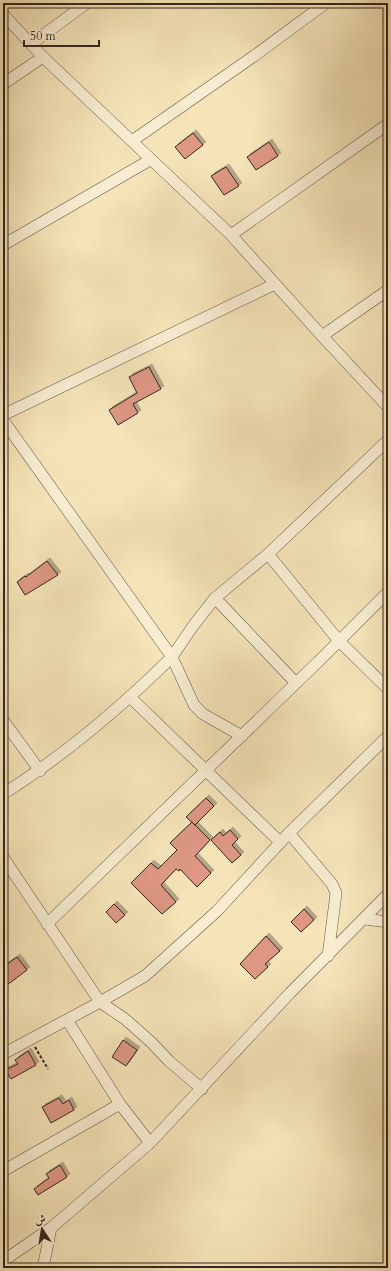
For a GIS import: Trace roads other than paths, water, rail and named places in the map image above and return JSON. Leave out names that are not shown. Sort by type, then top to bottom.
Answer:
[{"type":"street","points":[[31,44],[87,3]]},
{"type":"street","points":[[132,141],[254,56],[326,3]]},
{"type":"street","points":[[3,14],[43,57],[132,141],[150,160],[231,235],[388,407]]},
{"type":"street","points":[[3,84],[43,57]]},
{"type":"street","points":[[231,235],[388,124]]},
{"type":"street","points":[[3,245],[150,160]]},
{"type":"street","points":[[242,736],[203,714],[194,705],[172,657],[4,423],[276,284]]},
{"type":"street","points":[[322,336],[388,290]]},
{"type":"street","points":[[3,794],[40,771],[131,698],[172,657],[193,626],[215,598],[268,554],[388,440]]},
{"type":"street","points":[[268,554],[339,641],[388,689]]},
{"type":"street","points":[[47,924],[242,736],[295,682],[388,592]]},
{"type":"street","points":[[215,598],[295,682]]},
{"type":"street","points":[[131,698],[280,842]]},
{"type":"street","points":[[3,720],[40,771]]},
{"type":"street","points":[[3,1054],[145,976],[217,911],[280,842],[388,736]]},
{"type":"street","points":[[289,833],[332,884],[336,893],[328,956]]},
{"type":"street","points":[[3,857],[100,1002],[125,1019],[151,1042],[169,1062],[202,1089]]},
{"type":"street","points":[[4,1258],[51,1228],[150,1143],[290,993],[388,894]]},
{"type":"street","points":[[365,918],[388,922]]},
{"type":"street","points":[[67,1020],[120,1104],[150,1143]]},
{"type":"street","points":[[3,1171],[120,1104]]},
{"type":"street","points":[[43,1268],[51,1228]]}]
